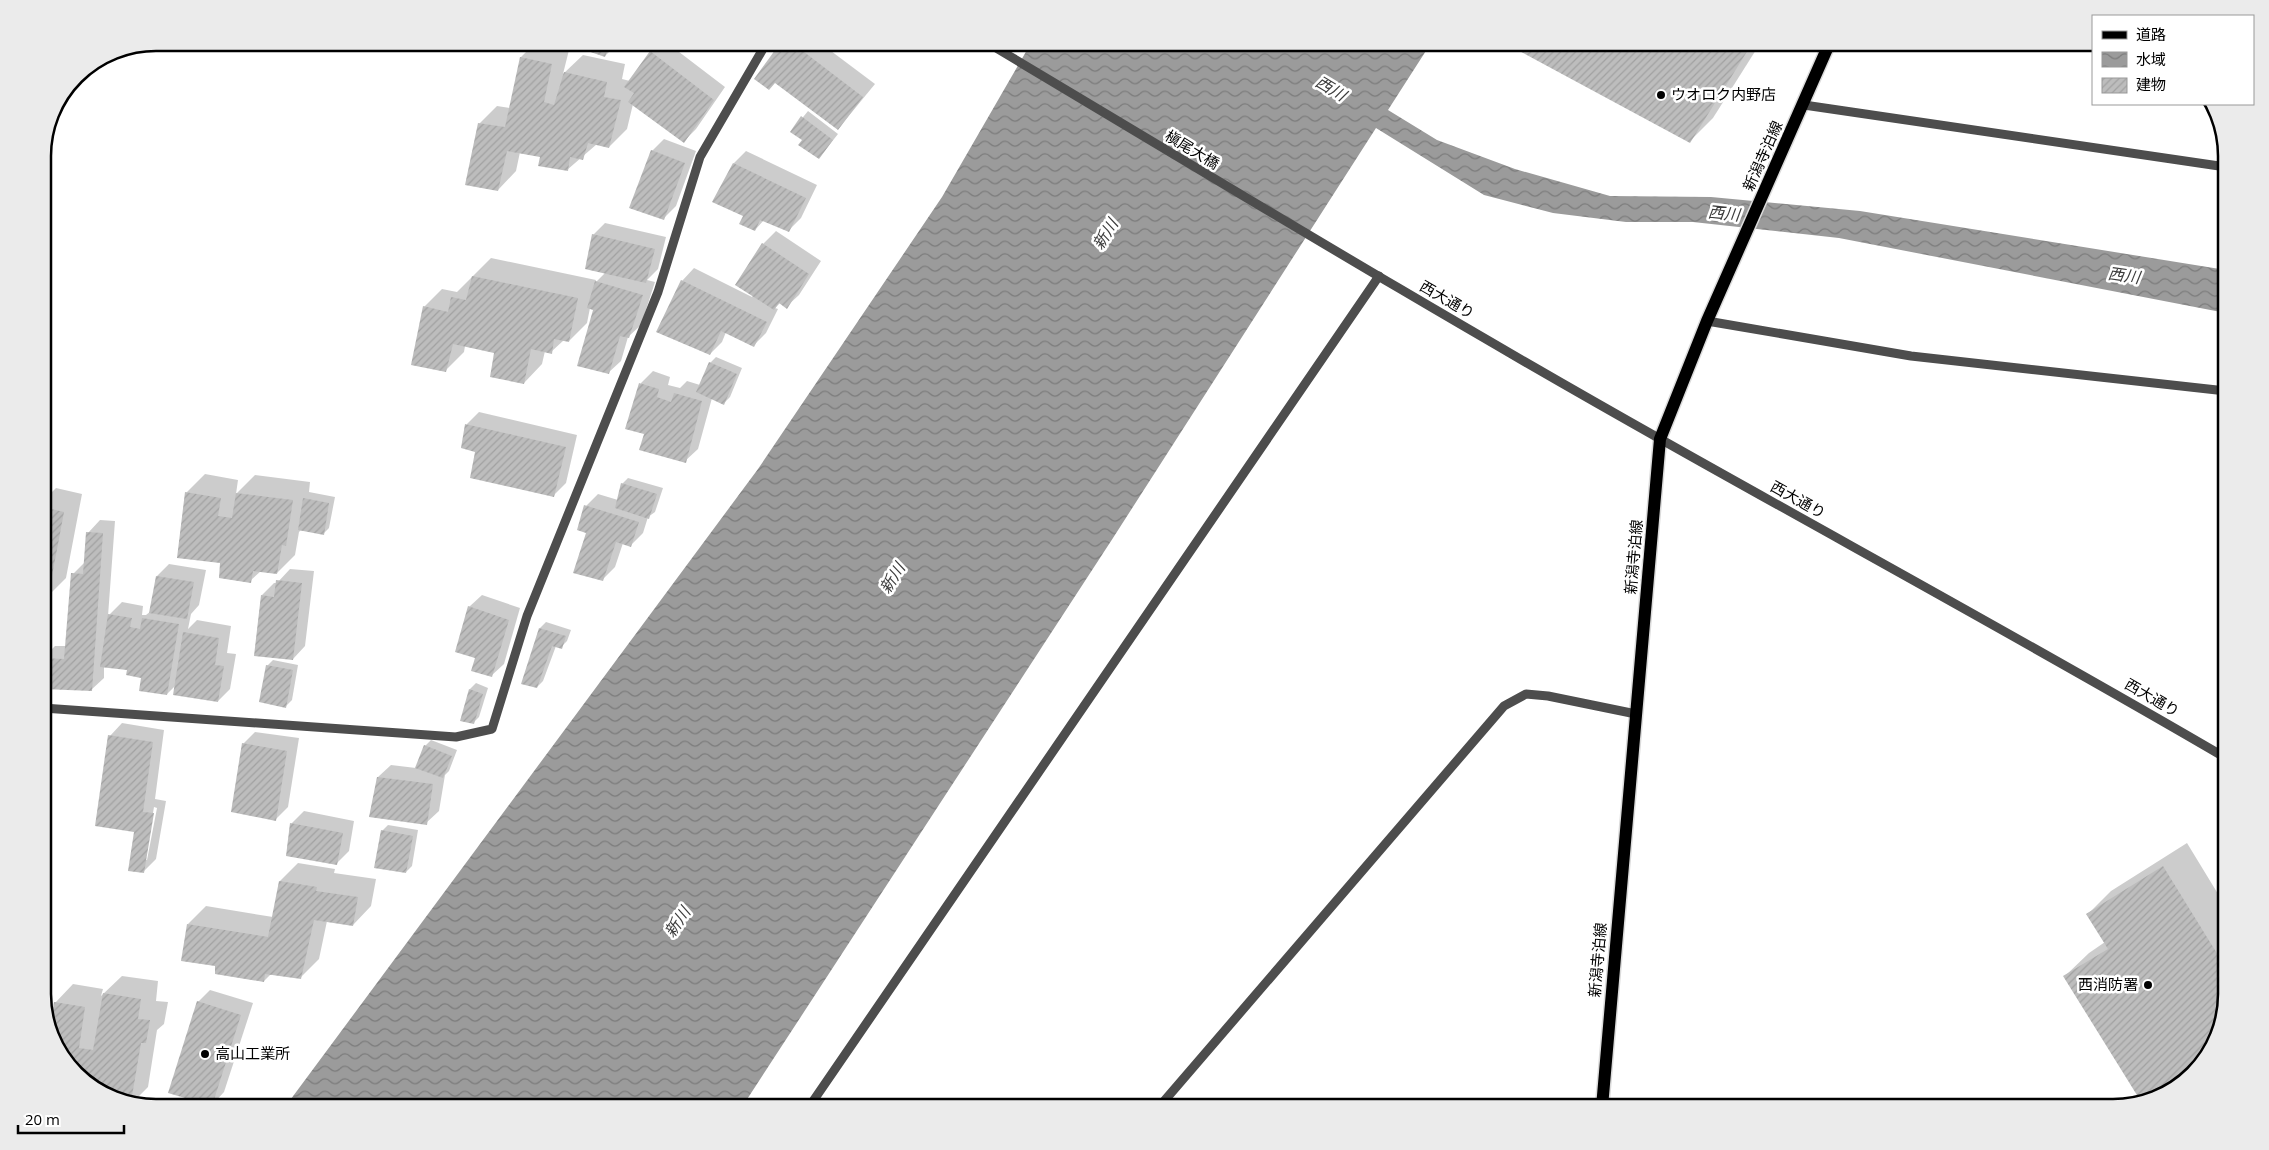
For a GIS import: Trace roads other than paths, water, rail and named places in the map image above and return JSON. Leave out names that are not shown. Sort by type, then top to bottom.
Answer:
[{"type":"main road","name":"新潟寺泊線","points":[[1603,1099],[1660,439],[1707,321],[1826,51]]},
{"type":"street","points":[[51,709],[456,737],[492,729],[527,616],[658,292],[700,157],[762,51]]},
{"type":"street","name":"槇尾大橋","points":[[1001,51],[1358,264]]},
{"type":"street","points":[[1804,105],[2218,166]]},
{"type":"street","name":"西大通り","points":[[1358,264],[1660,439],[2049,654],[2218,753]]},
{"type":"street","points":[[815,1099],[1379,276]]},
{"type":"street","points":[[1707,321],[1911,356],[2218,390]]},
{"type":"street","points":[[1167,1099],[1504,706],[1526,694],[1548,696],[1636,714]]},
{"type":"water","points":[[1026,51],[1426,51],[1388,110],[1437,140],[1515,169],[1610,196],[1711,197],[1860,211],[2218,269],[2218,311],[1839,238],[1693,222],[1626,222],[1553,213],[1484,195],[1376,128],[1113,538],[747,1099],[291,1099],[758,469],[942,197]]},
{"type":"place","name":"ウオロク内野店","points":[[1661,95]]},
{"type":"place","name":"西消防署","points":[[2148,985]]},
{"type":"place","name":"高山工業所","points":[[205,1054]]},
{"type":"water label","name":"西川","points":[[1331,88]]},
{"type":"water label","name":"西川","points":[[1724,213]]},
{"type":"water label","name":"新川","points":[[1105,234]]},
{"type":"water label","name":"西川","points":[[2124,275]]},
{"type":"water label","name":"新川","points":[[892,578]]},
{"type":"water label","name":"新川","points":[[677,922]]}]
